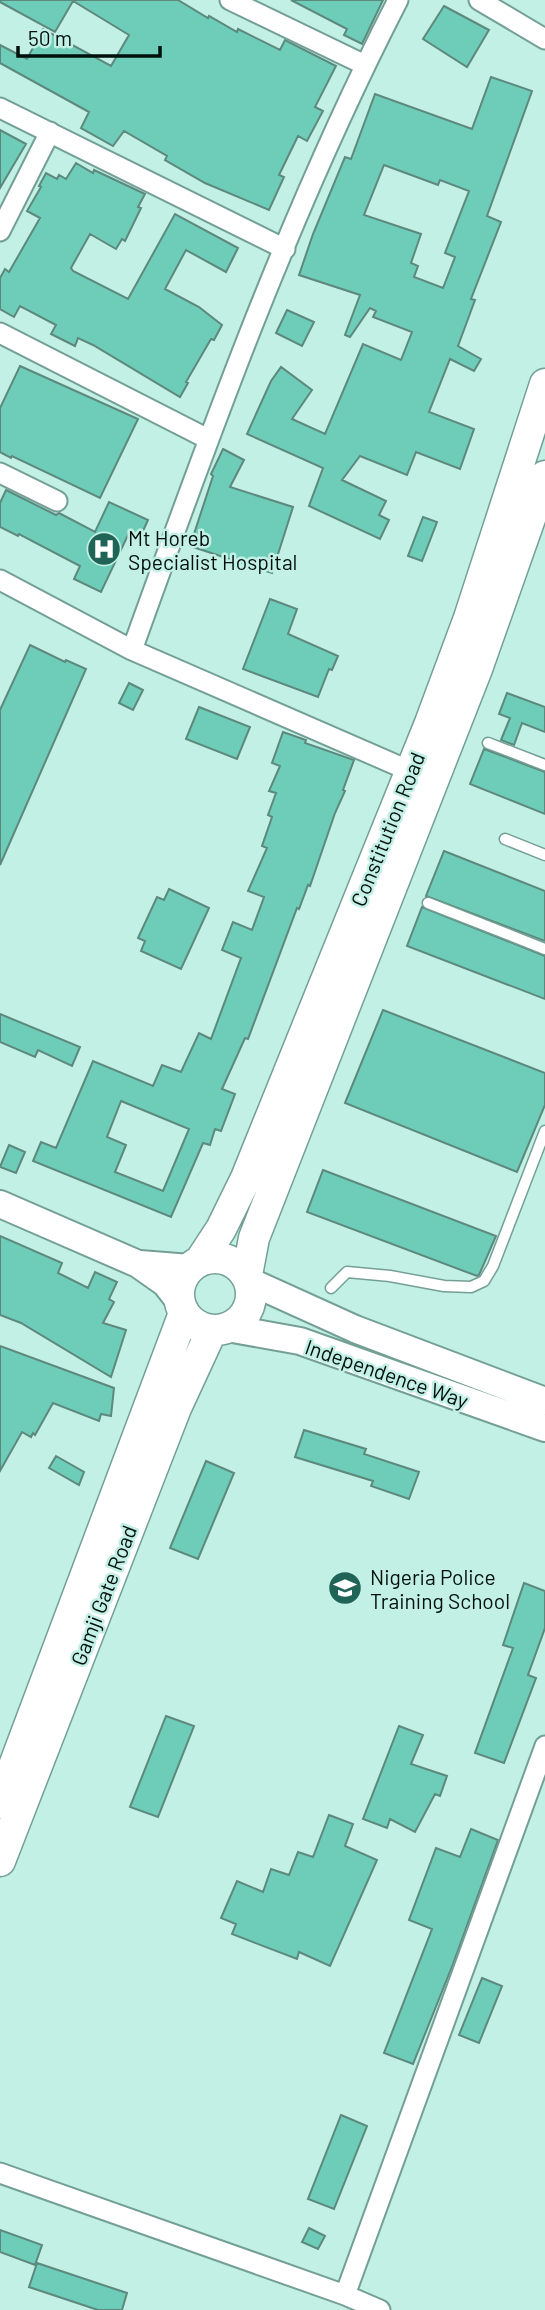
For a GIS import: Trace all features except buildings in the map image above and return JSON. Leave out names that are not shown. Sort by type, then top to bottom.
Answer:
[{"type":"main road","name":"Constitution Road","points":[[195,1265],[221,1229],[246,1178],[410,771],[469,618],[545,384]]},
{"type":"main road","name":"Constitution Road","points":[[248,1278],[254,1238],[472,682],[545,476]]},
{"type":"main road","points":[[0,1204],[138,1264],[165,1283],[182,1307],[201,1327],[219,1329],[239,1321],[248,1309],[251,1296],[248,1278],[240,1267],[231,1261],[210,1258],[195,1265],[183,1278],[179,1290],[182,1307],[152,1400],[0,1803]]},
{"type":"main road","points":[[138,1264],[195,1265]]},
{"type":"main road","name":"Independence Way","points":[[248,1278],[355,1329],[545,1401]]},
{"type":"main road","name":"Independence Way","points":[[219,1329],[300,1341],[545,1428]]},
{"type":"main road","name":"Gamji Gate Road","points":[[0,1861],[176,1408],[219,1329]]},
{"type":"street","points":[[230,0],[365,65]]},
{"type":"street","points":[[132,650],[208,439],[285,249],[365,65],[398,0]]},
{"type":"street","points":[[479,0],[545,40]]},
{"type":"street","points":[[0,108],[285,249]]},
{"type":"street","points":[[0,231],[50,132]]},
{"type":"street","points":[[0,333],[208,439]]},
{"type":"street","points":[[0,473],[57,501]]},
{"type":"street","points":[[0,580],[132,650],[410,771]]},
{"type":"street","points":[[345,2295],[545,1746]]},
{"type":"street","points":[[0,2173],[345,2295],[380,2310]]},
{"type":"lane","points":[[488,743],[545,765]]},
{"type":"lane","points":[[505,839],[545,855]]},
{"type":"lane","points":[[428,903],[545,949]]},
{"type":"lane","points":[[331,1288],[347,1272],[390,1276],[444,1286],[471,1287],[484,1281],[493,1266],[545,1131]]},
{"type":"place","name":"Mt Horeb Specialist Hospital","points":[[104,549]]},
{"type":"place","name":"Nigeria Police Training School","points":[[345,1588]]}]
